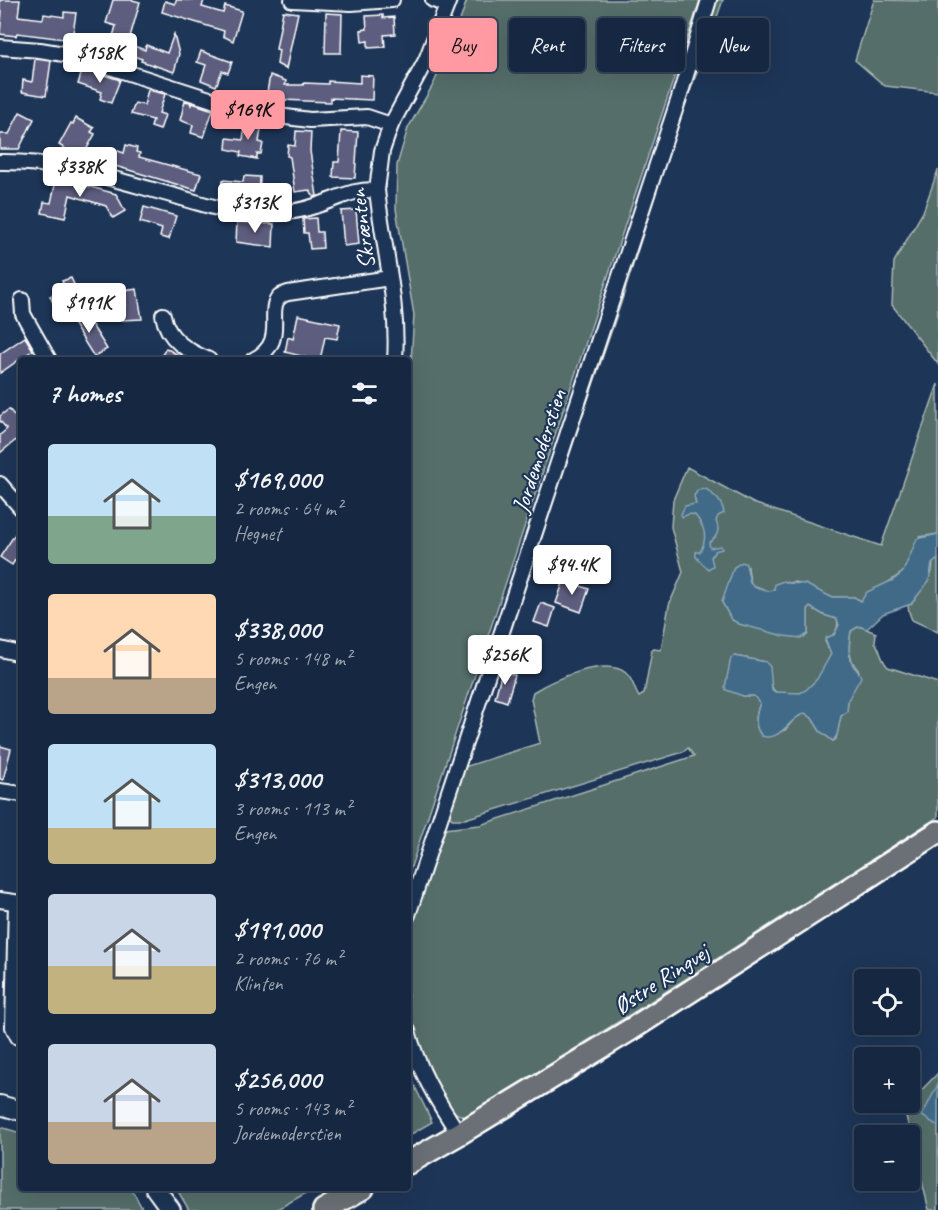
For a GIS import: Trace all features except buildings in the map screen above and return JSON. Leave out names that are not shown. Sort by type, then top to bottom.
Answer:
[{"type":"main road","name":"Østre Ringvej","points":[[411,1161],[630,1030],[938,832]]},
{"type":"main road","points":[[324,1210],[358,1191]]},
{"type":"street","points":[[292,0],[392,0]]},
{"type":"street","points":[[432,0],[448,3]]},
{"type":"street","name":"Jordemoderstien","points":[[411,906],[710,0]]},
{"type":"street","name":"Skrænten","points":[[395,357],[396,338],[390,278],[376,190],[382,151],[391,125],[426,60],[448,3]]},
{"type":"street","points":[[0,47],[76,56],[225,104],[270,115],[310,120],[367,117],[391,125]]},
{"type":"street","points":[[0,162],[43,163],[70,167],[206,205],[248,213],[282,212],[306,208],[357,190],[376,190]]},
{"type":"street","points":[[258,357],[271,342],[275,327],[274,306],[280,296],[390,278]]},
{"type":"street","points":[[22,300],[23,314],[47,357]]},
{"type":"street","points":[[163,315],[164,325],[173,337],[192,352],[203,357]]},
{"type":"street","points":[[0,484],[18,505]]},
{"type":"street","points":[[0,649],[18,653]]},
{"type":"street","points":[[0,791],[18,794]]},
{"type":"street","points":[[0,900],[18,903],[13,1027],[18,1037]]},
{"type":"street","points":[[411,1041],[428,1084],[459,1134]]},
{"type":"street","points":[[0,1105],[18,1110]]},
{"type":"street","points":[[156,1191],[164,1210]]},
{"type":"street","points":[[157,1191],[171,1210]]},
{"type":"green space","points":[[467,0],[700,0],[685,45],[685,18],[597,18],[597,72],[676,72],[411,867],[411,362],[414,315],[396,209],[397,165],[408,128],[439,72],[497,72],[497,18],[461,18]]},
{"type":"green space","points":[[714,0],[723,0],[717,18],[708,18]]},
{"type":"green space","points":[[874,0],[938,1],[938,92],[885,86],[855,60]]},
{"type":"green space","points":[[697,52],[697,72],[674,136],[621,303],[532,564],[530,563]]},
{"type":"green space","points":[[938,170],[938,364],[892,305],[894,262],[923,212]]},
{"type":"green space","points":[[938,384],[938,534],[920,537],[903,572],[861,601],[854,597],[831,597],[796,582],[784,581],[775,585],[774,590],[769,592],[751,583],[748,567],[722,602],[731,619],[739,624],[805,637],[808,634],[808,609],[810,607],[837,619],[838,626],[835,632],[825,641],[831,654],[826,665],[816,683],[801,693],[776,692],[771,686],[770,670],[766,662],[734,656],[743,696],[754,696],[760,703],[756,724],[762,736],[785,730],[795,718],[805,713],[812,718],[820,731],[833,741],[836,739],[841,716],[847,711],[848,700],[859,671],[853,662],[849,648],[851,631],[859,626],[876,633],[875,642],[888,667],[938,683],[938,817],[642,1007],[465,1117],[453,1111],[441,1096],[417,1048],[411,1021],[412,934],[425,881],[444,829],[480,825],[694,756],[688,748],[683,752],[465,819],[452,819],[447,812],[461,768],[540,743],[531,699],[533,692],[566,676],[593,668],[617,668],[628,675],[639,697],[644,694],[652,650],[661,650],[669,605],[683,572],[671,527],[673,500],[687,467],[753,503],[881,546]]},
{"type":"green space","points":[[938,559],[938,632],[912,620],[908,605],[932,572],[933,562]]},
{"type":"green space","points":[[938,1073],[938,1210],[929,1210],[920,1173],[920,1125],[908,1125],[905,1113],[920,1113],[920,1092]]},
{"type":"green space","points":[[411,1078],[432,1122],[411,1134]]},
{"type":"green space","points":[[0,1127],[18,1132],[18,1191],[133,1191],[143,1210],[0,1210]]},
{"type":"green space","points":[[178,1191],[310,1191],[276,1210],[189,1210]]},
{"type":"water","points":[[706,489],[720,502],[724,513],[718,516],[717,533],[709,543],[710,548],[721,546],[722,549],[715,551],[711,557],[713,566],[708,569],[696,557],[696,552],[700,552],[704,542],[701,524],[695,515],[689,514],[682,517],[681,514],[685,506],[696,504],[694,496],[698,490]]},
{"type":"water","points":[[938,534],[938,559],[932,564],[929,581],[911,604],[883,614],[867,629],[859,626],[851,631],[850,657],[861,677],[848,700],[847,712],[841,716],[837,735],[833,741],[820,731],[812,718],[805,713],[780,733],[769,737],[762,736],[756,724],[760,703],[754,696],[743,696],[726,690],[731,658],[734,656],[766,662],[770,667],[772,690],[800,693],[817,679],[831,654],[825,638],[834,635],[839,625],[837,619],[810,607],[808,609],[808,634],[801,638],[739,624],[731,619],[722,602],[734,567],[742,562],[746,564],[750,583],[754,587],[774,590],[775,584],[784,581],[805,584],[831,597],[854,597],[861,601],[867,592],[893,580],[903,572],[917,539]]},
{"type":"water","points":[[938,1084],[938,1126],[922,1116]]}]
